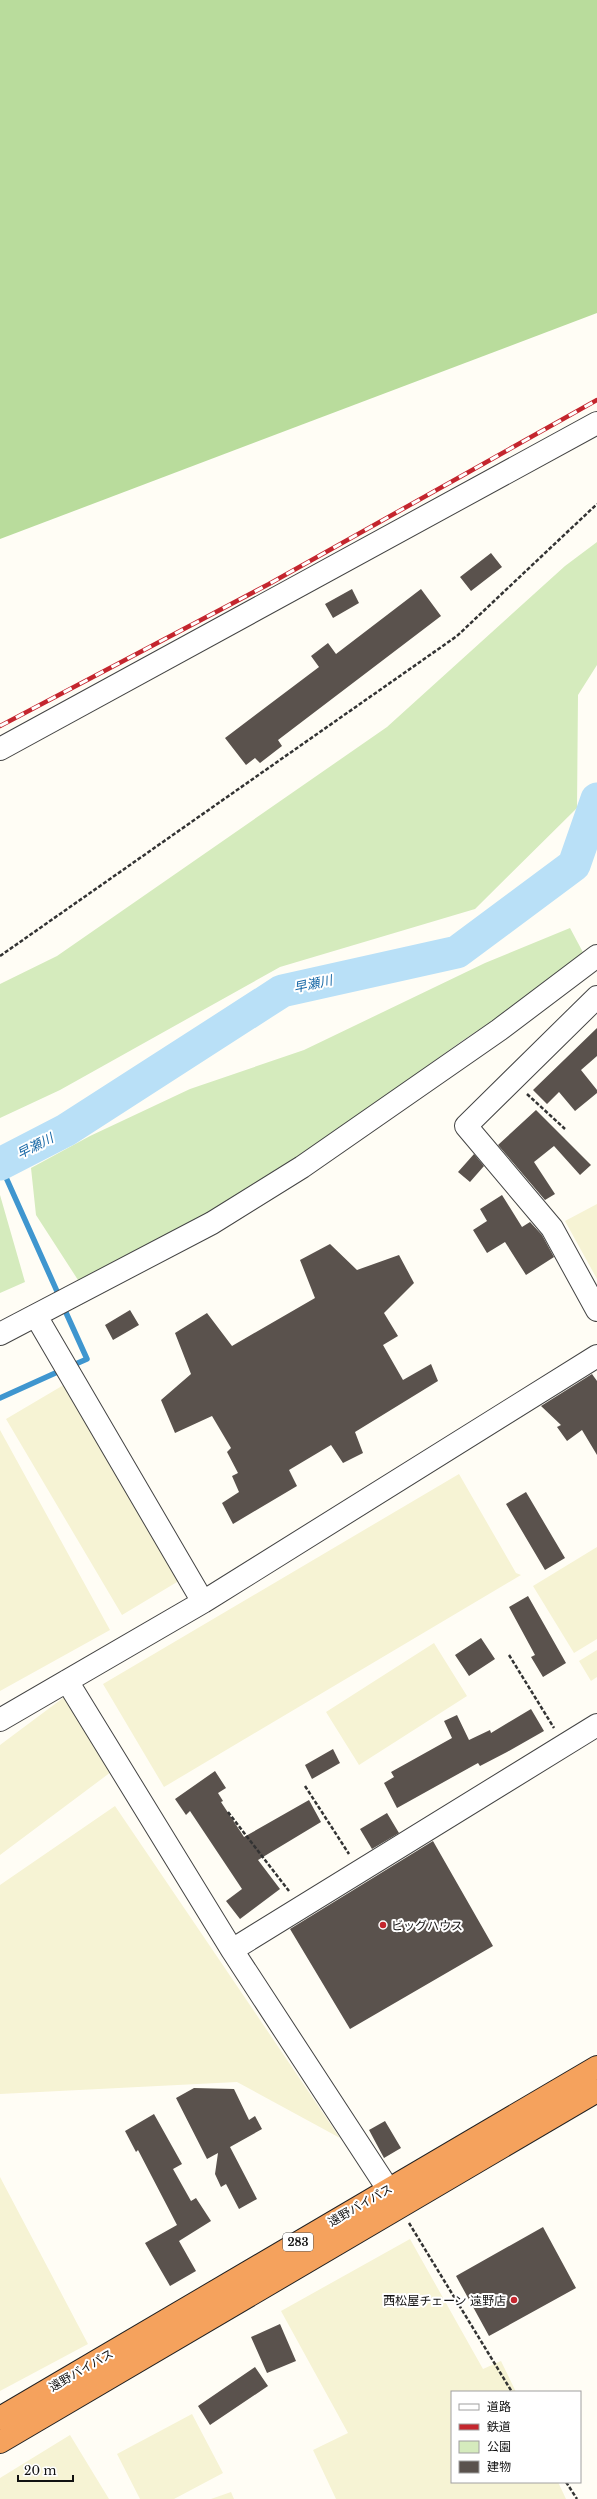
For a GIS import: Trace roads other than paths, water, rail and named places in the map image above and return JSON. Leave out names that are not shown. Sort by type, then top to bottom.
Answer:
[{"type":"highway","name":"遠野バイパス","points":[[0,2418],[597,2067]]},
{"type":"highway","name":"遠野バイパス","points":[[0,2442],[597,2092]]},
{"type":"street","points":[[0,749],[597,423]]},
{"type":"street","points":[[0,1334],[212,1223],[302,1167],[499,1030],[597,956]]},
{"type":"street","points":[[594,1005],[466,1126],[552,1228],[597,1310]]},
{"type":"street","points":[[36,1316],[203,1602]]},
{"type":"street","points":[[0,1720],[203,1602],[597,1356]]},
{"type":"street","points":[[67,1681],[232,1950],[388,2189]]},
{"type":"street","points":[[232,1950],[597,1725]]},
{"type":"waterway","name":"早瀬川","points":[[0,1164],[66,1130],[282,991],[457,952],[574,865],[597,799]]},
{"type":"waterway","points":[[0,1164],[60,1298]]},
{"type":"waterway","points":[[63,1306],[87,1359],[71,1366]]},
{"type":"waterway","points":[[0,1398],[62,1370]]},
{"type":"railway","points":[[0,726],[269,584],[597,400]]},
{"type":"place","name":"ビッグハウス","points":[[383,1925]]},
{"type":"place","name":"西松屋チェーン 遠野店","points":[[514,2300]]}]
